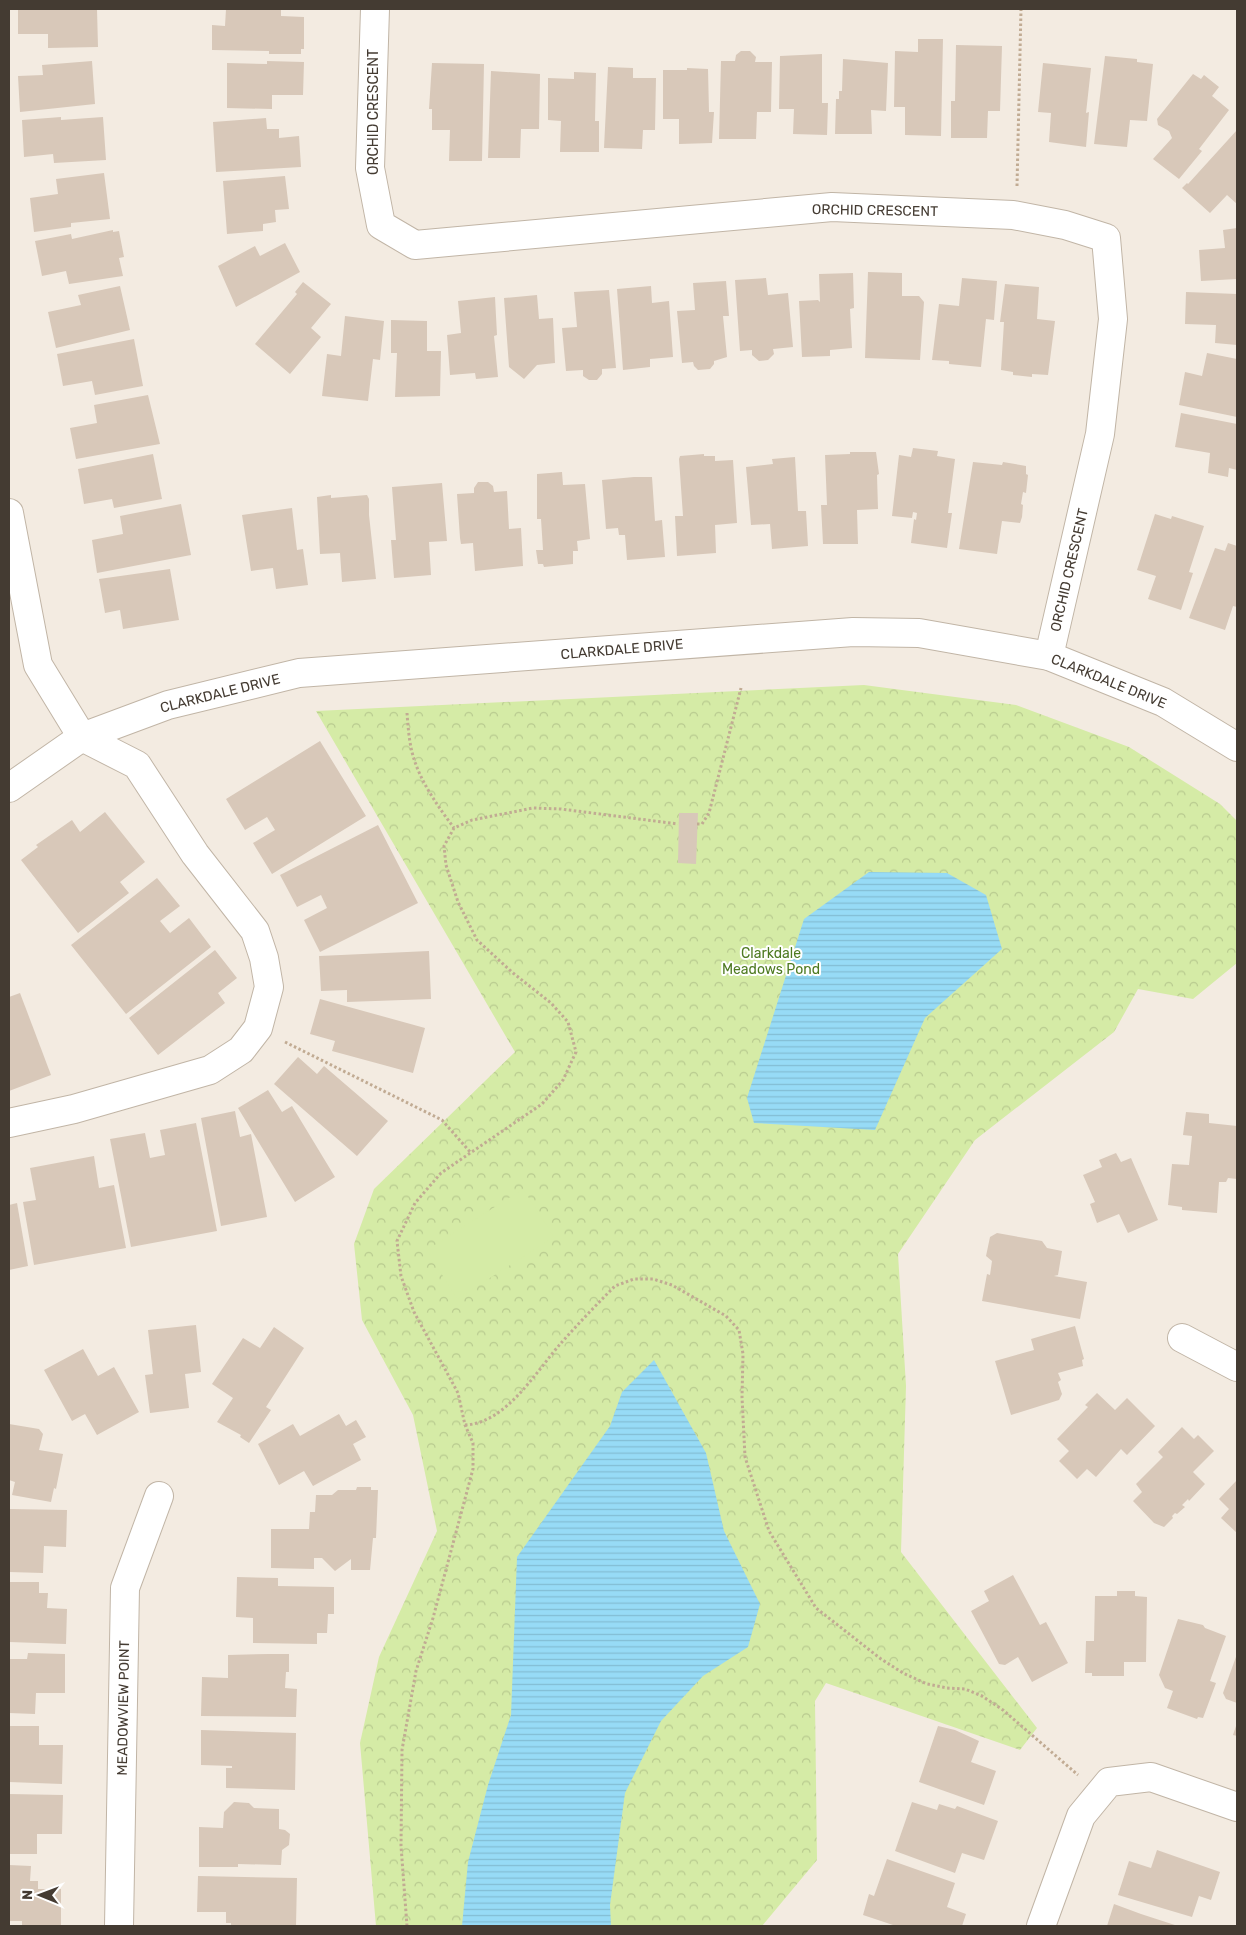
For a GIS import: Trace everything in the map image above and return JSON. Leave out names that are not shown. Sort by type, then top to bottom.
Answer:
[{"type":"street","name":"ORCHID CRESCENT","points":[[375,9],[370,168],[381,225],[415,245],[832,207],[1013,215],[1065,224],[1106,238],[1113,319],[1100,434],[1049,656]]},
{"type":"street","points":[[9,513],[38,665],[82,736],[137,765],[195,854],[255,931],[264,958],[269,987],[258,1028],[241,1050],[210,1070],[74,1109],[9,1123]]},
{"type":"street","name":"CLARKDALE DRIVE","points":[[9,788],[82,736],[168,704],[299,673],[853,632],[919,633],[1049,656],[1163,702],[1237,747]]},
{"type":"street","points":[[1182,1338],[1237,1367]]},
{"type":"street","name":"MEADOWVIEW POINT","points":[[119,1926],[125,1588],[159,1496]]},
{"type":"street","points":[[1041,1926],[1081,1816],[1109,1782],[1151,1777],[1237,1807]]},
{"type":"path","points":[[1016,190],[1022,9]]},
{"type":"path","points":[[697,824],[702,824],[709,813],[741,688]]},
{"type":"path","points":[[407,713],[412,752],[417,765],[432,797],[454,828]]},
{"type":"path","points":[[406,1926],[401,1846],[402,1750],[416,1671],[433,1618],[473,1469],[473,1443],[465,1425],[458,1393],[414,1312],[401,1276],[397,1241],[415,1203],[441,1173],[542,1104],[564,1080],[576,1052],[568,1022],[551,1003],[513,973],[477,940],[458,902],[446,865],[444,846],[454,828],[472,820],[533,808],[561,809],[678,824]]},
{"type":"path","points":[[258,1028],[442,1120],[470,1153]]},
{"type":"path","points":[[465,1425],[478,1424],[510,1402],[562,1342],[615,1286],[634,1279],[653,1279],[672,1285],[698,1299],[726,1316],[739,1330],[743,1354],[742,1397],[745,1457],[769,1531],[816,1608],[881,1659],[903,1673],[927,1684],[965,1689],[982,1696],[1003,1710],[1100,1793]]},
{"type":"green space","name":"Clarkdale Meadows Pond","points":[[864,685],[1016,705],[1129,747],[1220,804],[1237,821],[1237,963],[1193,999],[1138,989],[1114,1032],[975,1140],[898,1254],[906,1386],[901,1552],[1037,1728],[1020,1750],[826,1683],[815,1701],[817,1860],[762,1926],[376,1926],[360,1743],[379,1657],[437,1531],[413,1415],[362,1320],[354,1244],[374,1189],[515,1052],[316,711]]},
{"type":"green space","points":[[523,1189],[554,1237],[457,1299],[427,1250]]},
{"type":"water","points":[[869,872],[947,873],[986,895],[1002,949],[925,1018],[875,1130],[754,1123],[747,1098],[804,919]]},
{"type":"water","points":[[654,1360],[706,1453],[724,1531],[760,1604],[748,1647],[703,1676],[661,1721],[625,1793],[610,1905],[611,1926],[462,1926],[468,1862],[488,1785],[511,1715],[517,1557],[610,1426],[622,1392]]},
{"type":"building","points":[[18,9],[97,9],[98,47],[48,48],[48,34],[18,34]]},
{"type":"building","points":[[226,9],[281,9],[281,16],[304,17],[304,49],[301,49],[301,54],[269,54],[269,51],[212,50],[212,25],[225,26]]},
{"type":"building","points":[[918,39],[943,39],[941,136],[905,135],[905,107],[894,107],[895,51],[918,52]]},
{"type":"building","points":[[956,45],[1002,46],[1000,111],[988,111],[987,138],[951,138],[951,101],[955,101]]},
{"type":"building","points":[[741,51],[750,51],[756,57],[755,62],[772,62],[771,112],[757,112],[756,139],[719,139],[721,61],[735,61],[736,55]]},
{"type":"building","points":[[822,54],[822,103],[828,103],[827,135],[793,134],[794,109],[779,109],[780,56]]},
{"type":"building","points":[[1105,56],[1137,59],[1137,62],[1153,64],[1147,121],[1130,120],[1127,147],[1094,144]]},
{"type":"building","points":[[843,59],[888,63],[886,111],[871,110],[872,134],[835,134],[836,99],[839,99],[839,91],[842,91]]},
{"type":"building","points":[[92,61],[95,104],[20,112],[18,76],[43,75],[42,65]]},
{"type":"building","points":[[267,61],[304,62],[303,95],[272,95],[272,109],[227,108],[227,63],[267,64]]},
{"type":"building","points":[[432,63],[484,64],[482,161],[449,161],[450,130],[432,130],[432,109],[429,109]]},
{"type":"building","points":[[1043,63],[1091,68],[1086,113],[1089,112],[1086,147],[1049,142],[1051,113],[1038,112]]},
{"type":"building","points":[[608,67],[633,68],[633,78],[656,78],[655,130],[643,130],[642,149],[604,148]]},
{"type":"building","points":[[687,68],[708,69],[709,112],[714,112],[712,143],[679,144],[679,119],[663,119],[663,70],[687,70]]},
{"type":"building","points":[[491,71],[540,74],[539,129],[521,129],[520,158],[488,158]]},
{"type":"building","points":[[574,72],[596,73],[595,121],[599,121],[599,152],[560,152],[561,121],[548,120],[548,78],[574,79]]},
{"type":"building","points":[[1193,74],[1201,79],[1204,75],[1219,87],[1212,96],[1229,110],[1199,149],[1202,151],[1179,179],[1153,159],[1172,138],[1169,131],[1158,125],[1157,119]]},
{"type":"building","points":[[61,117],[61,120],[103,117],[106,160],[54,163],[53,154],[24,157],[22,120]]},
{"type":"building","points":[[266,118],[267,129],[279,129],[279,138],[299,136],[301,167],[216,172],[213,122]]},
{"type":"building","points":[[1237,130],[1237,204],[1227,195],[1210,213],[1182,188],[1188,184]]},
{"type":"building","points":[[104,173],[110,219],[71,223],[71,227],[34,232],[30,198],[58,194],[56,179]]},
{"type":"building","points":[[285,176],[289,209],[275,210],[276,222],[263,224],[263,231],[227,234],[223,181]]},
{"type":"building","points":[[1237,228],[1237,279],[1201,281],[1199,250],[1225,248],[1223,230]]},
{"type":"building","points":[[113,230],[113,232],[119,231],[124,257],[119,258],[123,276],[69,284],[66,271],[42,276],[35,241],[71,234],[72,239]]},
{"type":"building","points":[[285,243],[300,272],[236,307],[218,266],[255,246],[260,256]]},
{"type":"building","points":[[868,272],[902,273],[902,296],[919,296],[924,302],[920,360],[865,358]]},
{"type":"building","points":[[853,273],[854,308],[850,309],[852,348],[830,350],[830,356],[802,357],[799,301],[818,300],[820,302],[819,274]]},
{"type":"building","points":[[766,278],[768,295],[788,293],[793,347],[773,349],[774,354],[768,360],[759,361],[752,355],[752,350],[740,351],[735,280]]},
{"type":"building","points":[[962,278],[997,281],[994,320],[986,319],[981,367],[949,364],[949,361],[932,360],[939,304],[959,306]]},
{"type":"building","points":[[726,281],[729,316],[723,316],[727,357],[714,361],[710,369],[698,370],[693,362],[682,363],[677,311],[695,310],[693,283]]},
{"type":"building","points":[[303,282],[331,304],[311,328],[321,337],[290,374],[255,344],[297,294],[295,292]]},
{"type":"building","points":[[1005,284],[1039,287],[1037,319],[1055,321],[1048,375],[1032,374],[1032,377],[1013,375],[1013,372],[1001,370],[1004,322],[1000,322]]},
{"type":"building","points":[[120,286],[130,330],[56,348],[48,312],[81,305],[78,295]]},
{"type":"building","points":[[651,286],[652,303],[669,301],[673,357],[650,359],[650,367],[623,370],[617,289]]},
{"type":"building","points":[[609,290],[616,368],[602,369],[602,374],[597,380],[589,380],[583,376],[583,370],[566,371],[562,328],[577,327],[574,292]]},
{"type":"building","points":[[1186,292],[1237,294],[1237,345],[1215,343],[1216,325],[1185,324]]},
{"type":"building","points":[[537,295],[539,319],[553,318],[555,363],[537,365],[524,379],[509,367],[504,298]]},
{"type":"building","points":[[495,297],[497,335],[494,336],[498,377],[476,379],[475,373],[450,375],[447,335],[461,333],[458,301]]},
{"type":"building","points":[[345,316],[384,321],[380,360],[373,359],[368,401],[322,396],[327,354],[341,356]]},
{"type":"building","points":[[391,320],[427,321],[427,351],[441,351],[440,396],[395,397],[397,353],[391,353]]},
{"type":"building","points":[[134,339],[143,386],[95,395],[92,381],[63,386],[57,354]]},
{"type":"building","points":[[1207,353],[1237,359],[1237,417],[1179,405],[1185,372],[1202,376]]},
{"type":"building","points":[[148,395],[160,444],[76,459],[70,428],[97,423],[94,405]]},
{"type":"building","points":[[1181,413],[1237,424],[1237,470],[1229,468],[1228,477],[1208,473],[1210,453],[1175,447]]},
{"type":"building","points":[[913,448],[938,451],[937,456],[955,459],[948,513],[952,513],[947,548],[911,543],[914,519],[916,520],[917,513],[913,512],[912,518],[892,516],[899,455],[911,457]]},
{"type":"building","points":[[850,452],[876,452],[879,474],[877,475],[878,509],[857,510],[858,544],[823,544],[821,505],[827,505],[825,455],[850,454]]},
{"type":"building","points":[[153,454],[162,499],[114,508],[112,499],[84,504],[78,469]]},
{"type":"building","points":[[704,454],[704,456],[715,456],[715,461],[733,460],[737,523],[715,525],[716,553],[677,556],[675,516],[683,516],[679,459],[680,456]]},
{"type":"building","points":[[795,457],[798,511],[806,511],[808,546],[772,549],[770,524],[751,525],[746,467],[773,464],[772,459]]},
{"type":"building","points":[[973,462],[1002,465],[1003,462],[1026,466],[1026,474],[1028,475],[1026,493],[1023,492],[1021,504],[1023,505],[1022,517],[1020,523],[1002,521],[997,554],[959,549]]},
{"type":"building","points":[[562,472],[563,485],[585,484],[590,539],[577,541],[578,551],[573,551],[573,564],[544,567],[543,564],[538,564],[536,550],[543,550],[541,519],[537,519],[537,474]]},
{"type":"building","points":[[652,477],[655,521],[662,520],[665,557],[627,560],[625,535],[619,535],[618,528],[606,529],[602,480]]},
{"type":"building","points":[[478,482],[488,482],[493,486],[494,492],[507,491],[509,529],[521,528],[523,566],[475,571],[473,543],[461,544],[457,494],[474,493],[474,488]]},
{"type":"building","points":[[442,483],[447,541],[429,542],[431,575],[394,578],[391,540],[396,540],[392,487]]},
{"type":"building","points":[[331,495],[331,498],[367,495],[369,499],[376,579],[342,582],[340,553],[320,554],[317,497]]},
{"type":"building","points":[[181,504],[191,555],[97,573],[92,540],[123,534],[120,516]]},
{"type":"building","points":[[292,508],[297,550],[303,549],[308,585],[276,589],[273,568],[251,571],[242,515]]},
{"type":"building","points":[[1155,514],[1171,519],[1172,516],[1204,526],[1189,572],[1193,573],[1181,610],[1148,599],[1156,576],[1137,570]]},
{"type":"building","points":[[1228,543],[1237,546],[1237,607],[1233,606],[1225,630],[1189,618],[1215,548],[1225,551]]},
{"type":"building","points":[[170,569],[179,620],[123,629],[120,610],[105,613],[99,579]]},
{"type":"building","points":[[320,741],[366,816],[272,874],[253,843],[275,830],[267,817],[245,830],[226,799]]},
{"type":"building","points":[[105,812],[145,862],[120,882],[129,893],[78,933],[21,860],[38,847],[36,845],[72,820],[80,832]]},
{"type":"building","points":[[679,813],[698,813],[696,864],[678,863]]},
{"type":"building","points":[[378,825],[418,903],[320,952],[304,920],[327,908],[321,895],[297,907],[280,875]]},
{"type":"building","points":[[157,878],[180,906],[160,921],[170,933],[189,918],[211,947],[126,1014],[71,945]]},
{"type":"building","points":[[215,950],[237,978],[218,993],[225,1003],[158,1055],[129,1018]]},
{"type":"building","points":[[429,951],[431,999],[347,1002],[347,990],[321,991],[319,956]]},
{"type":"building","points":[[20,993],[51,1075],[9,1091],[9,997]]},
{"type":"building","points":[[320,999],[425,1028],[413,1073],[332,1051],[335,1041],[310,1034]]},
{"type":"building","points":[[298,1057],[317,1074],[324,1066],[388,1121],[357,1156],[274,1084]]},
{"type":"building","points":[[268,1090],[282,1112],[292,1106],[335,1177],[295,1202],[238,1108]]},
{"type":"building","points":[[235,1111],[240,1137],[251,1134],[267,1217],[221,1226],[201,1118]]},
{"type":"building","points":[[1186,1112],[1209,1114],[1209,1123],[1237,1126],[1237,1179],[1228,1178],[1226,1182],[1219,1182],[1217,1213],[1182,1210],[1182,1207],[1168,1205],[1172,1164],[1189,1165],[1192,1136],[1183,1135]]},
{"type":"building","points":[[196,1123],[217,1231],[131,1247],[110,1139],[145,1133],[150,1158],[165,1155],[160,1130]]},
{"type":"building","points":[[1116,1153],[1121,1162],[1131,1158],[1158,1220],[1128,1233],[1119,1214],[1097,1223],[1090,1204],[1095,1202],[1083,1175],[1102,1167],[1099,1160]]},
{"type":"building","points":[[94,1156],[99,1188],[114,1185],[126,1248],[34,1265],[23,1202],[36,1200],[30,1168]]},
{"type":"building","points":[[17,1203],[28,1266],[9,1270],[9,1205]]},
{"type":"building","points":[[997,1233],[1042,1241],[1047,1248],[1062,1251],[1058,1275],[1054,1276],[1087,1282],[1080,1319],[982,1301],[987,1274],[990,1275],[992,1261],[986,1256],[990,1237]]},
{"type":"building","points":[[196,1325],[201,1372],[185,1374],[189,1408],[150,1413],[145,1375],[153,1374],[148,1330]]},
{"type":"building","points":[[1075,1326],[1084,1359],[1082,1360],[1083,1366],[1058,1373],[1061,1380],[1058,1382],[1062,1394],[1059,1400],[1011,1415],[995,1361],[1034,1350],[1031,1339]]},
{"type":"building","points":[[274,1327],[304,1348],[266,1407],[271,1410],[249,1443],[240,1437],[241,1435],[217,1422],[233,1398],[212,1384],[243,1338],[260,1348]]},
{"type":"building","points":[[83,1349],[98,1376],[114,1367],[139,1412],[97,1435],[85,1414],[72,1421],[44,1370]]},
{"type":"building","points":[[1097,1393],[1115,1410],[1127,1398],[1155,1426],[1127,1455],[1121,1449],[1096,1477],[1087,1469],[1077,1479],[1059,1461],[1069,1451],[1057,1439],[1088,1407],[1085,1405]]},
{"type":"building","points":[[339,1414],[346,1426],[356,1420],[366,1437],[353,1444],[361,1460],[313,1486],[304,1471],[279,1485],[258,1444],[293,1424],[300,1436]]},
{"type":"building","points":[[9,1424],[39,1429],[43,1434],[39,1450],[63,1454],[56,1489],[54,1488],[51,1502],[12,1495],[15,1482],[9,1480]]},
{"type":"building","points":[[1182,1427],[1194,1439],[1198,1435],[1214,1451],[1193,1472],[1205,1484],[1189,1501],[1188,1499],[1182,1505],[1185,1507],[1177,1514],[1175,1513],[1172,1516],[1173,1518],[1164,1527],[1154,1523],[1133,1501],[1142,1492],[1136,1484],[1163,1457],[1158,1452]]},
{"type":"building","points":[[1237,1480],[1237,1533],[1221,1518],[1229,1509],[1219,1499]]},
{"type":"building","points":[[357,1487],[371,1487],[371,1490],[378,1490],[376,1538],[373,1538],[370,1570],[351,1570],[351,1559],[335,1571],[322,1558],[314,1558],[314,1569],[271,1568],[271,1529],[309,1529],[310,1512],[315,1512],[316,1495],[332,1495],[338,1490],[356,1490]]},
{"type":"building","points":[[9,1509],[67,1510],[66,1547],[44,1546],[43,1573],[9,1572]]},
{"type":"building","points":[[1013,1575],[1040,1625],[1046,1622],[1068,1663],[1032,1682],[1018,1657],[1005,1665],[999,1664],[971,1611],[989,1601],[984,1591]]},
{"type":"building","points":[[237,1577],[278,1578],[278,1586],[334,1587],[334,1614],[328,1614],[327,1633],[317,1633],[317,1644],[253,1643],[253,1618],[236,1617]]},
{"type":"building","points":[[9,1582],[39,1582],[39,1593],[48,1593],[47,1608],[67,1609],[66,1644],[9,1642]]},
{"type":"building","points":[[1117,1591],[1135,1591],[1135,1596],[1147,1597],[1146,1662],[1124,1662],[1124,1676],[1092,1676],[1092,1673],[1085,1673],[1086,1641],[1094,1641],[1095,1596],[1117,1596]]},
{"type":"building","points":[[1178,1619],[1203,1625],[1205,1628],[1226,1636],[1210,1681],[1216,1683],[1203,1718],[1198,1717],[1197,1719],[1167,1708],[1173,1691],[1165,1688],[1159,1675]]},
{"type":"building","points":[[28,1653],[65,1654],[65,1693],[36,1693],[35,1714],[9,1713],[9,1659],[27,1659]]},
{"type":"building","points":[[289,1654],[289,1672],[286,1672],[285,1688],[297,1689],[296,1717],[201,1716],[202,1677],[228,1678],[228,1655]]},
{"type":"building","points":[[1237,1654],[1237,1703],[1226,1699],[1223,1693]]},
{"type":"building","points":[[1237,1723],[1237,1736],[1233,1735]]},
{"type":"building","points":[[9,1726],[39,1726],[39,1745],[63,1745],[62,1784],[9,1782]]},
{"type":"building","points":[[938,1726],[955,1730],[979,1741],[971,1762],[996,1771],[984,1805],[919,1782]]},
{"type":"building","points":[[201,1730],[296,1733],[295,1790],[226,1788],[226,1768],[232,1768],[232,1766],[201,1765]]},
{"type":"building","points":[[9,1794],[63,1795],[62,1834],[37,1834],[37,1854],[9,1854]]},
{"type":"building","points":[[234,1802],[249,1803],[254,1808],[279,1809],[279,1829],[285,1830],[290,1834],[289,1845],[282,1850],[281,1865],[238,1864],[238,1867],[199,1867],[199,1827],[223,1828],[224,1812]]},
{"type":"building","points":[[912,1802],[937,1810],[939,1804],[955,1809],[957,1806],[998,1821],[984,1860],[962,1853],[955,1873],[895,1851]]},
{"type":"building","points":[[1157,1850],[1220,1872],[1211,1900],[1199,1896],[1192,1917],[1118,1895],[1129,1861],[1151,1868]]},
{"type":"building","points":[[887,1859],[955,1883],[947,1907],[966,1914],[962,1926],[896,1926],[863,1915],[869,1894],[874,1896]]},
{"type":"building","points":[[9,1865],[31,1866],[30,1881],[38,1881],[38,1889],[61,1889],[61,1926],[22,1926],[22,1921],[9,1921]]},
{"type":"building","points":[[198,1876],[297,1878],[296,1926],[231,1926],[231,1923],[226,1923],[226,1912],[197,1912]]},
{"type":"building","points":[[1114,1904],[1141,1914],[1178,1926],[1107,1926]]}]
